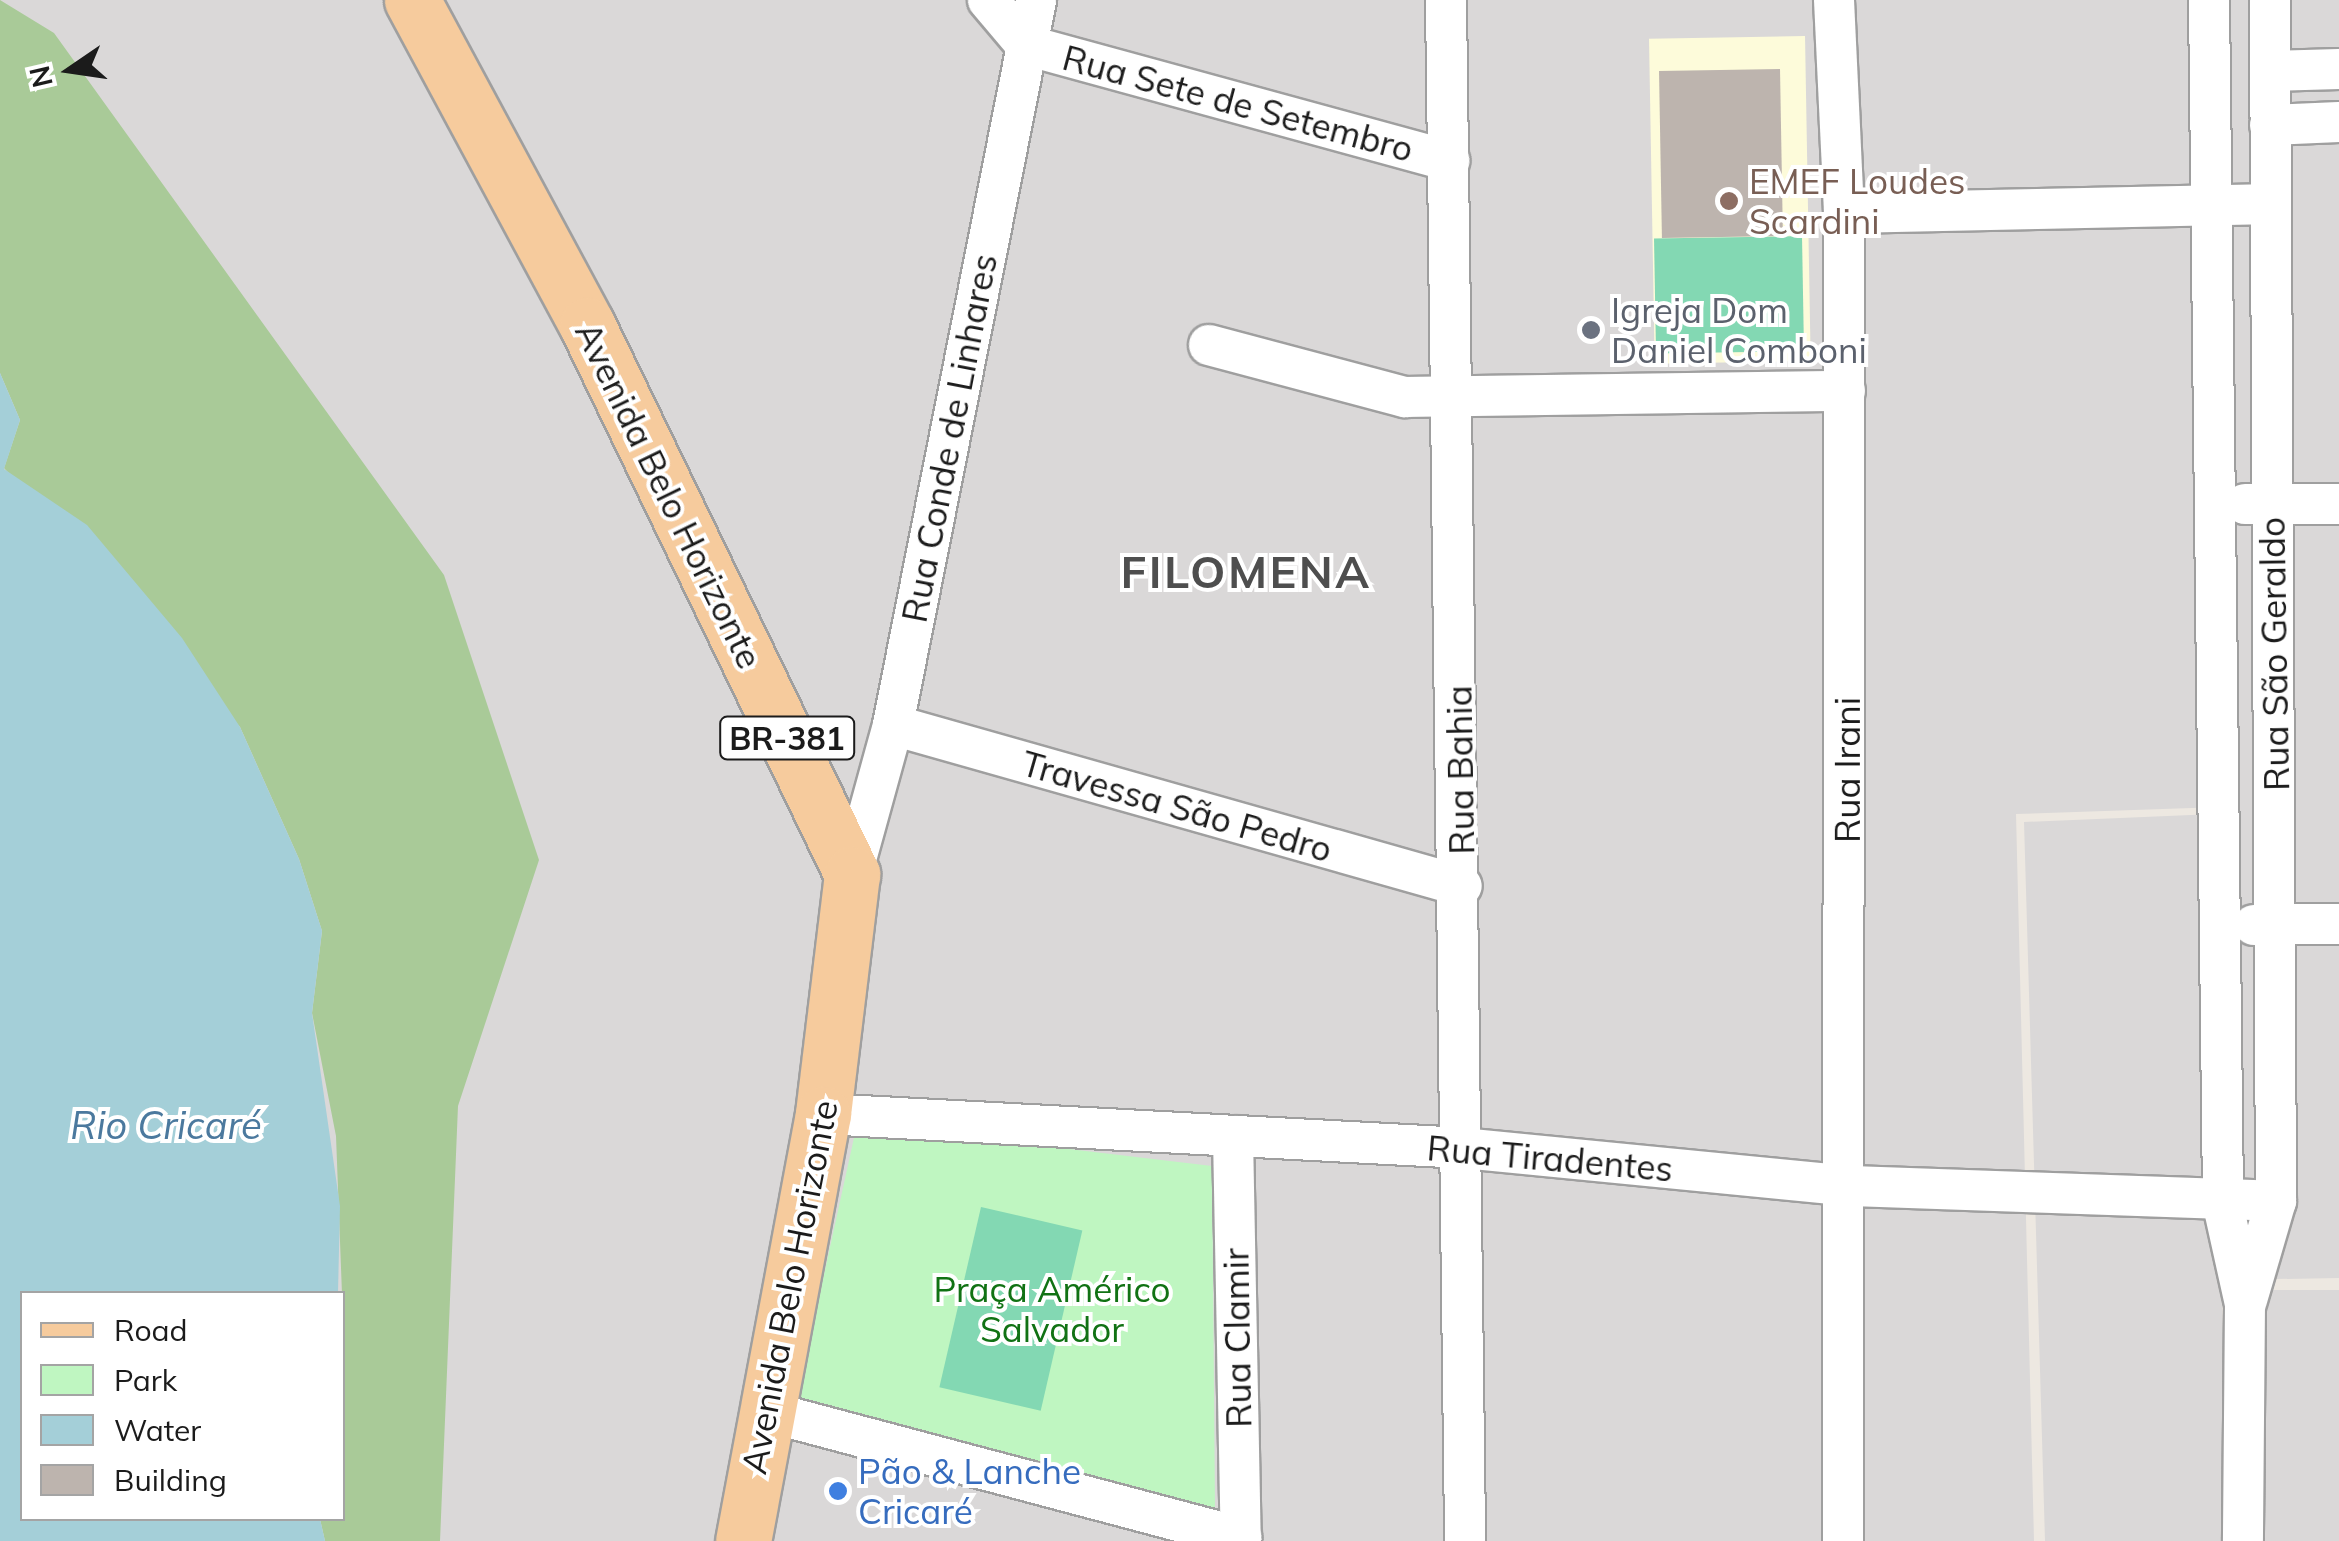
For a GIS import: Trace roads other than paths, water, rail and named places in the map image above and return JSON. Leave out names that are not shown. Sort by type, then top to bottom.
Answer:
[{"type":"main road","name":"Avenida Belo Horizonte","points":[[412,0],[587,325],[852,874],[824,1114],[742,1541]]},
{"type":"street","points":[[988,0],[1026,45]]},
{"type":"street","name":"Rua Conde de Linhares","points":[[852,874],[893,725],[1036,0]]},
{"type":"street","name":"Rua Bahia","points":[[1446,0],[1456,396],[1465,1541]]},
{"type":"street","name":"Rua Irani","points":[[1834,0],[1844,213],[1850,1186],[1843,1541]]},
{"type":"street","name":"Rua São Geraldo","points":[[2209,0],[2205,204],[2216,504],[2223,1205],[2246,1304],[2242,1541]]},
{"type":"street","name":"Rua São Geraldo","points":[[2246,1304],[2276,1201],[2278,925],[2266,204],[2270,0]]},
{"type":"street","name":"Rua Sete de Setembro","points":[[1026,45],[1450,161]]},
{"type":"street","points":[[2270,71],[2339,69]]},
{"type":"street","points":[[2270,125],[2339,122]]},
{"type":"street","points":[[1844,213],[2266,204]]},
{"type":"street","points":[[1209,345],[1405,398],[1844,390]]},
{"type":"street","points":[[2216,504],[2339,504]]},
{"type":"street","name":"Travessa São Pedro","points":[[893,725],[1462,886]]},
{"type":"street","points":[[2220,925],[2339,924]]},
{"type":"street","name":"Rua Tiradentes","points":[[824,1114],[1463,1148],[1850,1186],[2223,1205],[2276,1201]]},
{"type":"street","name":"Rua Clamir","points":[[1233,1136],[1242,1540]]},
{"type":"street","points":[[765,1411],[1242,1540]]},
{"type":"water","name":"Rio Cricaré","points":[[0,373],[20,420],[4,469],[87,525],[182,638],[240,727],[299,859],[322,931],[312,1013],[340,1206],[338,1291],[20,1291],[20,1521],[320,1521],[325,1541],[0,1541]]},
{"type":"place","name":"EMEF Loudes Scardini","points":[[1729,201]]},
{"type":"place","name":"Igreja Dom Daniel Comboni","points":[[1591,330]]},
{"type":"place","name":"Pão & Lanche Cricaré","points":[[838,1491]]},
{"type":"district","name":"FILOMENA","points":[[1246,572]]},
{"type":"park label","name":"Praça Américo Salvador","points":[[1052,1309]]}]
